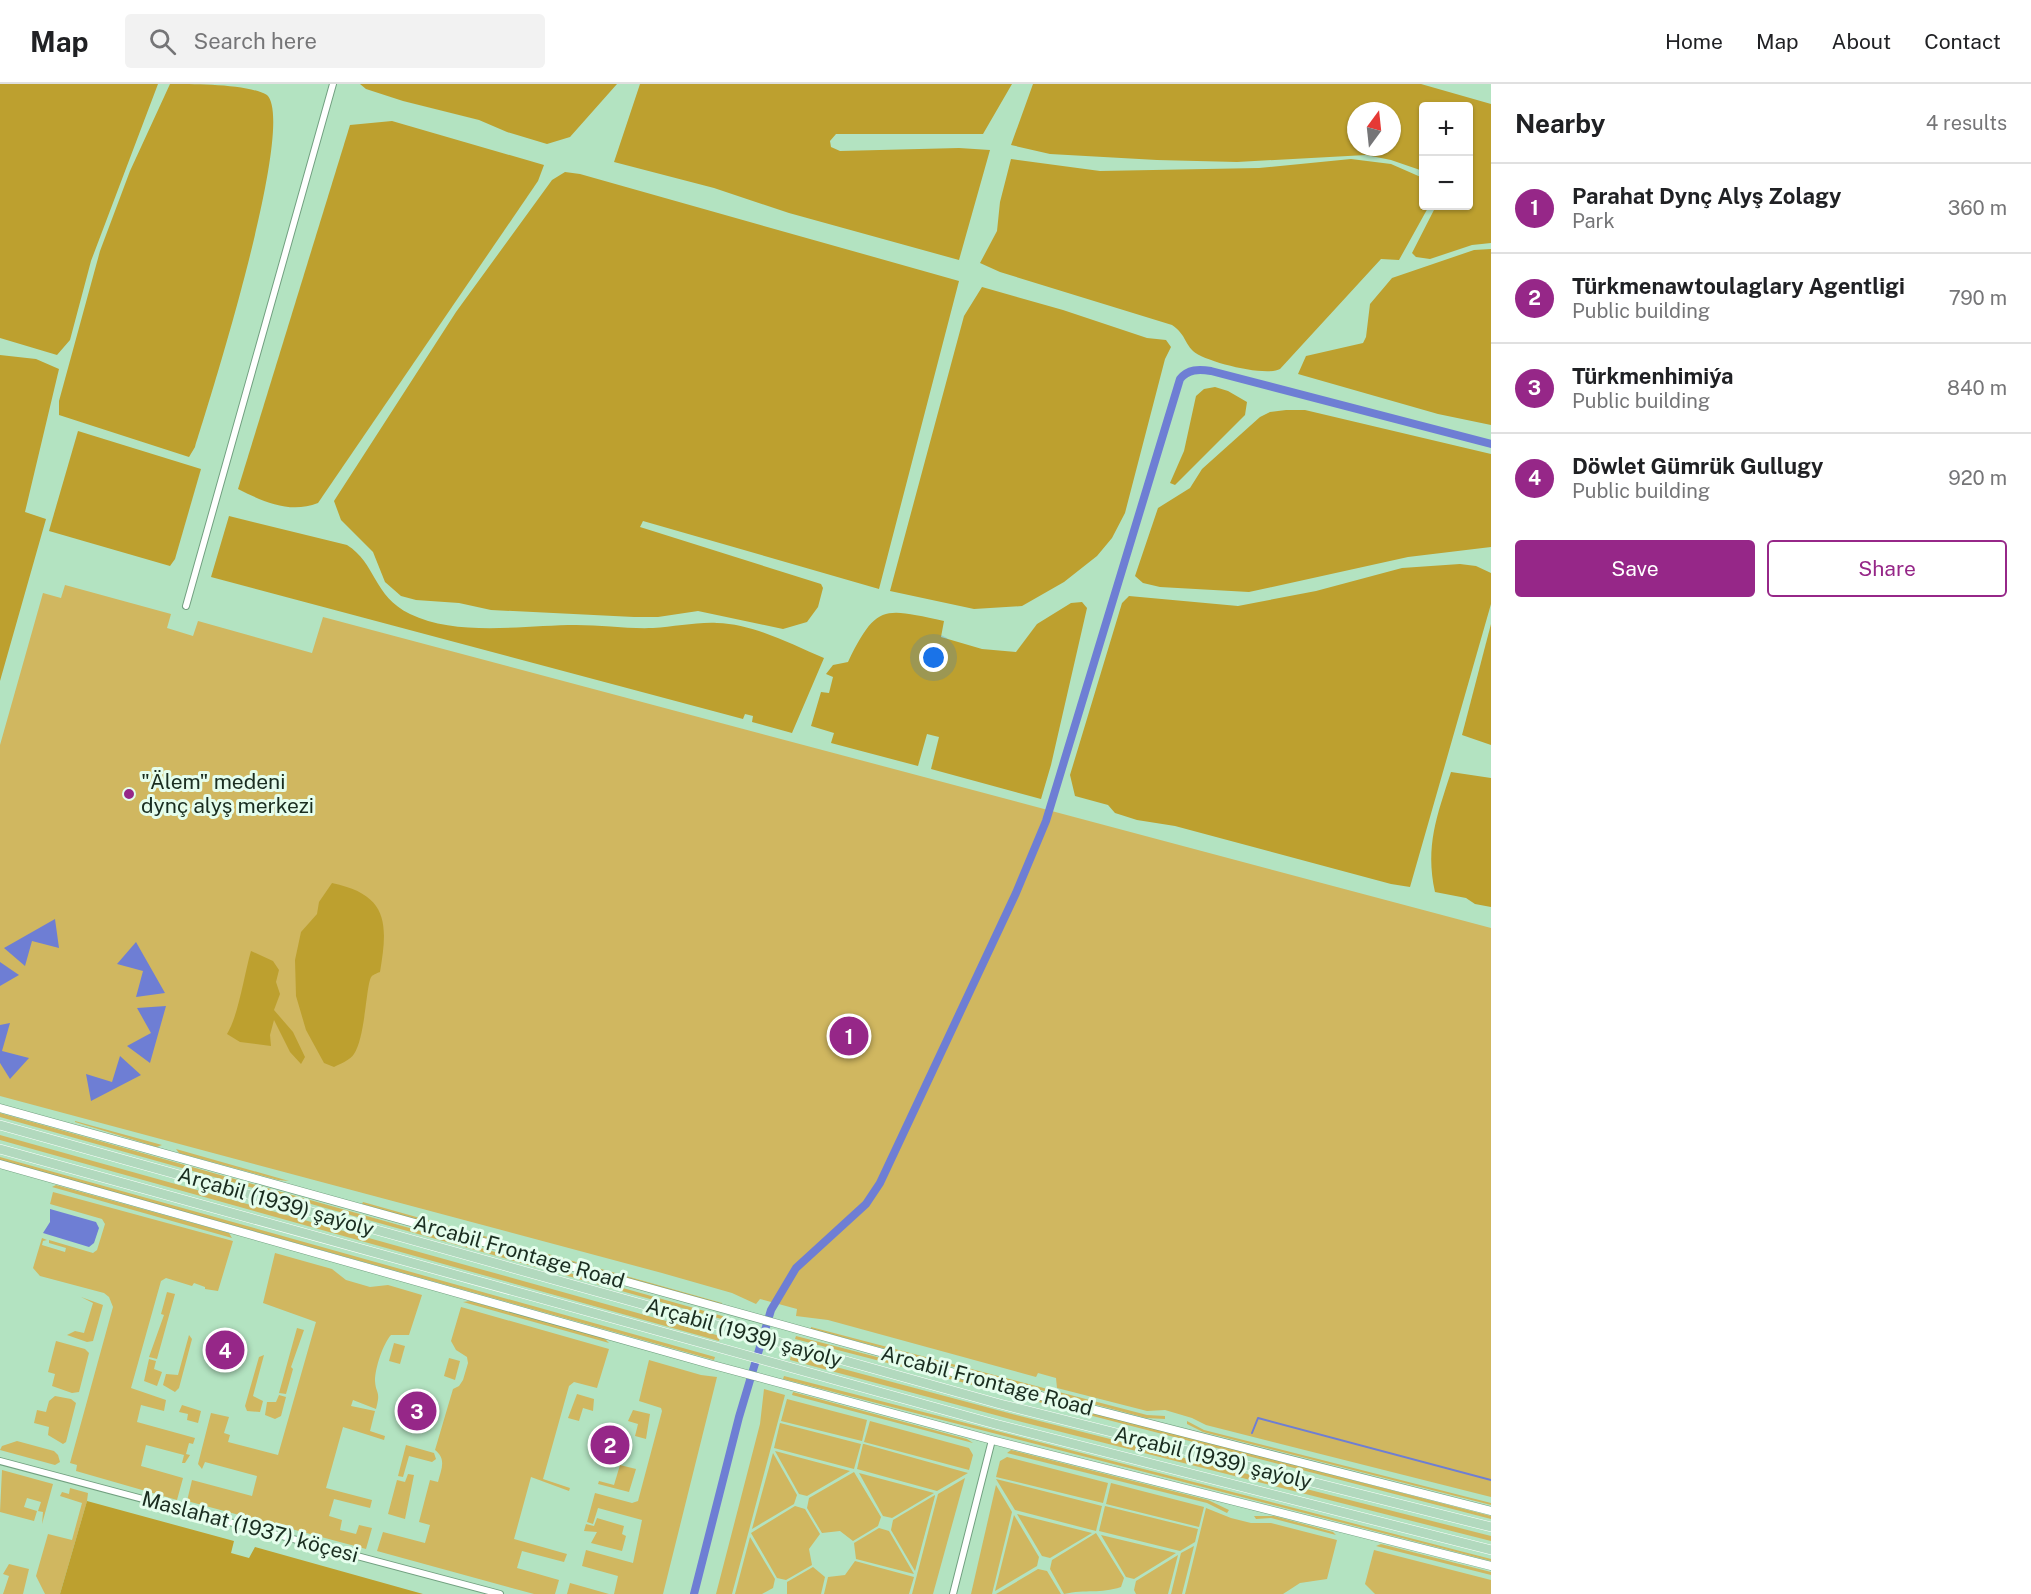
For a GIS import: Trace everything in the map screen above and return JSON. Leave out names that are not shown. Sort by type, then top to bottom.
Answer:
[{"type":"main road","name":"Arçabil (1939) şaýoly","points":[[0,1125],[1000,1404],[1491,1527]]},
{"type":"main road","name":"Arçabil (1939) şaýoly","points":[[0,1149],[995,1424],[1491,1550]]},
{"type":"street","points":[[186,606],[333,84]]},
{"type":"street","name":"Arcabil Frontage Road","points":[[0,1108],[1002,1386],[1491,1511]]},
{"type":"street","points":[[0,1164],[713,1365],[992,1440],[1491,1566]]},
{"type":"street","points":[[952,1594],[992,1440]]},
{"type":"street","name":"Maslahat (1937) köçesi","points":[[0,1461],[500,1594]]},
{"type":"shaded area","points":[[0,84],[158,84],[91,261],[70,340],[57,355],[0,338]]},
{"type":"shaded area","points":[[170,84],[221,85],[258,91],[267,95],[273,116],[271,155],[248,264],[204,419],[195,447],[189,457],[59,415],[59,401],[100,251],[130,171]]},
{"type":"shaded area","points":[[360,84],[617,84],[570,137],[547,144],[507,132],[479,120],[403,101],[366,89]]},
{"type":"shaded area","points":[[640,84],[1012,84],[983,134],[836,134],[830,141],[831,147],[840,151],[959,148],[990,150],[959,260],[789,213],[714,188],[614,162]]},
{"type":"shaded area","points":[[1033,84],[1421,84],[1491,104],[1491,243],[1472,245],[1430,259],[1416,257],[1412,253],[1434,210],[1473,210],[1473,102],[1419,102],[1419,170],[1371,156],[1401,156],[1401,102],[1347,102],[1348,156],[1237,162],[1050,154],[1011,145]]},
{"type":"shaded area","points":[[392,121],[544,165],[538,181],[318,503],[287,507],[267,502],[238,489],[350,125]]},
{"type":"shaded area","points":[[1011,159],[1100,171],[1259,168],[1351,159],[1391,164],[1419,176],[1419,210],[1427,210],[1399,260],[1381,259],[1280,369],[1262,371],[1222,364],[1200,355],[1193,351],[1180,332],[1172,325],[1000,272],[980,263],[997,231],[1000,202]]},
{"type":"shaded area","points":[[565,172],[580,174],[959,281],[879,589],[643,521],[640,527],[821,584],[823,588],[818,607],[807,622],[783,629],[698,611],[658,617],[634,617],[491,610],[459,603],[416,600],[401,596],[385,582],[373,552],[341,520],[334,501],[456,312],[552,180]]},
{"type":"shaded area","points":[[1491,249],[1491,425],[1438,414],[1298,374],[1306,356],[1363,343],[1366,337],[1370,304],[1392,278],[1474,250]]},
{"type":"shaded area","points":[[982,287],[1063,310],[1147,338],[1166,340],[1171,347],[1165,359],[1125,513],[1112,538],[1097,556],[1064,582],[1022,606],[974,609],[890,591],[964,316]]},
{"type":"shaded area","points":[[0,355],[36,359],[59,369],[25,512],[46,519],[0,681]]},
{"type":"shaded area","points":[[1215,387],[1228,391],[1247,402],[1245,415],[1175,485],[1170,483],[1184,451],[1196,396],[1204,389]]},
{"type":"shaded area","points":[[1305,410],[1491,454],[1491,547],[1408,557],[1249,592],[1160,587],[1143,583],[1135,576],[1158,508],[1190,488],[1202,469],[1260,417],[1270,412]]},
{"type":"shaded area","points":[[78,431],[201,469],[175,559],[170,566],[49,531]]},
{"type":"shaded area","points":[[229,516],[347,545],[357,552],[381,589],[398,607],[429,621],[470,628],[576,625],[644,628],[701,623],[731,624],[772,636],[824,658],[792,733],[752,722],[753,716],[745,714],[743,719],[211,577]]},
{"type":"shaded area","points":[[1460,564],[1476,566],[1491,573],[1491,604],[1410,887],[1391,884],[1175,826],[1137,820],[1115,813],[1108,805],[1075,796],[1070,775],[1122,603],[1129,596],[1238,606],[1316,591],[1402,568]]},
{"type":"shaded area","points":[[65,585],[171,614],[167,628],[193,636],[198,621],[312,653],[323,617],[1491,928],[1491,1497],[1206,1425],[1165,1410],[1147,1411],[1057,1388],[1056,1378],[1038,1373],[1036,1377],[828,1320],[796,1316],[797,1309],[760,1299],[756,1304],[732,1293],[662,1273],[0,1096],[0,745],[43,593],[61,598]]},
{"type":"shaded area","points":[[1082,602],[1087,608],[1041,799],[931,769],[939,737],[927,734],[918,766],[831,743],[834,733],[811,726],[821,692],[829,693],[833,677],[826,674],[833,665],[848,662],[867,629],[876,619],[885,614],[908,614],[944,621],[941,637],[982,649],[1016,652],[1037,624],[1071,603]]},
{"type":"shaded area","points":[[1491,624],[1491,745],[1462,735]]},
{"type":"shaded area","points":[[1451,772],[1491,778],[1491,907],[1475,904],[1466,898],[1435,892],[1431,860],[1432,845],[1437,817]]},
{"type":"shaded area","points":[[332,883],[365,895],[374,904],[380,914],[384,940],[380,972],[372,976],[368,988],[358,1046],[350,1058],[334,1067],[324,1063],[306,1030],[296,996],[295,960],[301,932],[317,914],[319,902]]},
{"type":"shaded area","points":[[251,951],[273,961],[279,970],[276,982],[280,994],[274,1010],[293,1032],[305,1057],[301,1064],[290,1052],[274,1020],[270,1035],[271,1046],[240,1042],[227,1034],[238,1005]]},
{"type":"shaded area","points":[[0,1113],[726,1317],[725,1320],[0,1117]]},
{"type":"shaded area","points":[[75,1121],[162,1145],[157,1147]]},
{"type":"shaded area","points":[[0,1135],[720,1336],[719,1341],[0,1140]]},
{"type":"shaded area","points":[[176,1149],[289,1181],[179,1153]]},
{"type":"shaded area","points":[[0,1157],[715,1357],[714,1360],[0,1160]]},
{"type":"shaded area","points":[[56,1185],[229,1233],[232,1238],[52,1187]]},
{"type":"shaded area","points":[[53,1192],[233,1241],[218,1291],[205,1289],[194,1283],[192,1286],[166,1278],[161,1281],[131,1388],[166,1400],[164,1411],[141,1405],[137,1422],[195,1438],[193,1444],[189,1443],[186,1454],[190,1455],[185,1463],[182,1463],[184,1455],[146,1445],[141,1466],[183,1478],[177,1500],[76,1471],[77,1465],[70,1463],[113,1307],[109,1297],[104,1293],[40,1276],[33,1268],[42,1238],[47,1240],[43,1241],[42,1245],[65,1252],[66,1248],[49,1243],[49,1240],[93,1253],[97,1250],[105,1224],[102,1219],[50,1204]]},
{"type":"shaded area","points":[[363,1202],[722,1303],[721,1305],[362,1204]]},
{"type":"shaded area","points":[[275,1253],[332,1269],[346,1280],[370,1287],[388,1285],[422,1295],[409,1335],[391,1335],[382,1350],[375,1376],[378,1395],[376,1409],[353,1400],[351,1406],[375,1411],[370,1431],[385,1436],[384,1440],[343,1427],[326,1488],[372,1500],[370,1508],[334,1499],[329,1516],[342,1520],[340,1530],[356,1534],[359,1525],[372,1528],[366,1549],[187,1501],[192,1480],[252,1496],[257,1476],[205,1462],[202,1469],[198,1464],[211,1413],[229,1417],[224,1433],[230,1435],[228,1442],[278,1455],[316,1322],[263,1303]]},
{"type":"shaded area","points":[[167,1292],[175,1294],[157,1359],[149,1357],[164,1315],[161,1314]]},
{"type":"shaded area","points":[[81,1297],[103,1305],[93,1341],[87,1342],[67,1335],[75,1331],[84,1333],[93,1303]]},
{"type":"shaded area","points":[[470,1301],[604,1338],[609,1343],[463,1302]]},
{"type":"shaded area","points":[[461,1307],[609,1349],[597,1388],[574,1382],[569,1386],[543,1479],[570,1488],[569,1491],[531,1477],[514,1539],[567,1554],[564,1562],[522,1551],[517,1568],[559,1580],[555,1594],[534,1594],[377,1551],[383,1532],[425,1543],[430,1525],[419,1522],[430,1480],[438,1482],[442,1465],[441,1457],[435,1450],[453,1389],[463,1380],[468,1363],[467,1357],[456,1350],[451,1341]]},
{"type":"shaded area","points":[[811,1327],[1147,1415],[1165,1416],[1165,1419],[1146,1418],[811,1329]]},
{"type":"shaded area","points":[[297,1328],[304,1330],[291,1367],[293,1369],[286,1394],[279,1393]]},
{"type":"shaded area","points":[[189,1335],[192,1339],[179,1388],[175,1392],[163,1385],[166,1374],[178,1375]]},
{"type":"shaded area","points":[[796,1336],[1491,1516],[1491,1519],[795,1339]]},
{"type":"shaded area","points":[[56,1341],[85,1349],[89,1353],[79,1392],[72,1393],[52,1386],[55,1374],[48,1372]]},
{"type":"shaded area","points":[[394,1343],[405,1346],[400,1364],[389,1361]]},
{"type":"shaded area","points":[[264,1355],[253,1396],[263,1401],[260,1412],[247,1411],[245,1406],[259,1357]]},
{"type":"shaded area","points":[[791,1355],[1491,1536],[1491,1541],[1014,1420],[790,1360]]},
{"type":"shaded area","points":[[449,1358],[460,1361],[455,1380],[444,1376]]},
{"type":"shaded area","points":[[149,1359],[156,1361],[154,1369],[162,1372],[157,1386],[144,1381]]},
{"type":"shaded area","points":[[649,1360],[701,1375],[717,1377],[663,1594],[614,1594],[618,1576],[582,1566],[586,1550],[633,1563],[642,1520],[598,1508],[593,1524],[587,1522],[595,1493],[632,1503],[638,1501],[662,1411],[661,1408],[639,1401]]},
{"type":"shaded area","points":[[784,1376],[1491,1559],[1491,1561],[783,1379]]},
{"type":"shaded area","points":[[764,1389],[785,1395],[732,1594],[716,1594],[760,1424]]},
{"type":"shaded area","points":[[793,1392],[967,1439],[973,1443],[792,1395]]},
{"type":"shaded area","points":[[577,1394],[594,1399],[593,1411],[583,1408],[579,1421],[568,1418]]},
{"type":"shaded area","points":[[279,1395],[286,1397],[281,1416],[275,1419],[265,1415],[267,1402],[276,1402]]},
{"type":"shaded area","points":[[55,1396],[71,1399],[76,1403],[66,1442],[63,1444],[48,1435],[49,1427],[34,1423],[37,1410],[46,1412],[49,1401]]},
{"type":"shaded area","points":[[787,1399],[867,1420],[862,1441],[781,1421]]},
{"type":"shaded area","points":[[182,1405],[201,1411],[198,1423],[187,1420],[188,1414],[179,1412]]},
{"type":"shaded area","points":[[633,1410],[650,1414],[646,1439],[635,1436],[638,1424],[628,1421]]},
{"type":"shaded area","points":[[870,1421],[969,1448],[973,1455],[969,1470],[864,1442]]},
{"type":"shaded area","points":[[1187,1421],[1204,1430],[1491,1503],[1491,1505],[1203,1432],[1187,1424]]},
{"type":"shaded area","points":[[780,1423],[861,1444],[854,1469],[774,1448]]},
{"type":"shaded area","points":[[17,1441],[54,1451],[60,1462],[55,1465],[0,1450],[2,1446]]},
{"type":"shaded area","points":[[863,1444],[968,1473],[937,1491],[857,1469]]},
{"type":"shaded area","points":[[406,1445],[434,1453],[436,1459],[432,1462],[409,1456],[403,1477],[398,1476]]},
{"type":"shaded area","points":[[1011,1450],[1208,1500],[1229,1510],[1227,1513],[1207,1503],[1007,1453]]},
{"type":"shaded area","points":[[775,1451],[850,1471],[807,1496],[799,1494]]},
{"type":"shaded area","points":[[773,1453],[797,1495],[794,1504],[752,1529]]},
{"type":"shaded area","points":[[1007,1457],[1108,1483],[1103,1503],[996,1477],[1000,1461]]},
{"type":"shaded area","points":[[620,1465],[636,1469],[629,1492],[598,1484],[599,1481],[614,1485]]},
{"type":"shaded area","points":[[2,1470],[53,1484],[42,1524],[43,1512],[38,1511],[41,1502],[27,1498],[24,1507],[37,1511],[34,1521],[0,1512]]},
{"type":"shaded area","points":[[854,1472],[881,1517],[878,1526],[853,1541],[840,1531],[822,1533],[807,1508],[809,1498]]},
{"type":"shaded area","points":[[859,1473],[934,1493],[892,1518],[883,1516]]},
{"type":"shaded area","points":[[408,1474],[414,1475],[405,1519],[388,1514],[397,1480],[405,1482]]},
{"type":"shaded area","points":[[965,1478],[933,1594],[912,1594],[938,1494]]},
{"type":"shaded area","points":[[996,1479],[1102,1506],[1096,1531],[1015,1510]]},
{"type":"shaded area","points":[[1111,1483],[1204,1507],[1199,1527],[1106,1504]]},
{"type":"shaded area","points":[[996,1485],[1012,1512],[992,1594],[971,1594]]},
{"type":"shaded area","points":[[70,1488],[88,1493],[87,1501],[60,1594],[45,1594],[36,1576],[48,1534],[72,1540],[82,1503],[60,1496],[62,1492],[69,1494]]},
{"type":"shaded area","points":[[935,1495],[915,1571],[891,1530],[893,1520]]},
{"type":"shaded area","points":[[87,1501],[234,1541],[231,1553],[249,1558],[255,1547],[423,1594],[60,1594]]},
{"type":"shaded area","points":[[795,1506],[805,1509],[820,1534],[809,1549],[812,1565],[786,1580],[777,1578],[751,1533]]},
{"type":"shaded area","points":[[1105,1506],[1198,1529],[1195,1542],[1180,1551],[1099,1531]]},
{"type":"shaded area","points":[[1206,1508],[1251,1523],[1271,1523],[1337,1540],[1327,1579],[1300,1583],[1283,1594],[1185,1594]]},
{"type":"shaded area","points":[[1017,1514],[1092,1533],[1050,1558],[1042,1556]]},
{"type":"shaded area","points":[[1014,1515],[1039,1557],[1037,1566],[995,1591]]},
{"type":"shaded area","points":[[1254,1516],[1274,1516],[1333,1532],[1336,1535],[1271,1518],[1256,1519]]},
{"type":"shaded area","points":[[597,1518],[624,1526],[622,1534],[626,1536],[622,1551],[591,1543],[597,1532],[584,1531],[586,1524],[594,1526]]},
{"type":"shaded area","points":[[879,1528],[889,1531],[914,1574],[856,1559],[854,1543]]},
{"type":"shaded area","points":[[1096,1533],[1124,1578],[1121,1587],[1064,1594],[1050,1569],[1052,1560]]},
{"type":"shaded area","points":[[1101,1535],[1176,1553],[1134,1579],[1126,1577]]},
{"type":"shaded area","points":[[750,1537],[775,1579],[773,1588],[762,1594],[735,1594]]},
{"type":"shaded area","points":[[1381,1544],[1491,1572],[1491,1575],[1376,1546]]},
{"type":"shaded area","points":[[1194,1546],[1182,1594],[1171,1594],[1181,1553]]},
{"type":"shaded area","points":[[1374,1550],[1491,1580],[1491,1594],[1375,1594],[1365,1584]]},
{"type":"shaded area","points":[[1178,1555],[1168,1594],[1136,1594],[1134,1590],[1136,1581]]},
{"type":"shaded area","points":[[855,1561],[914,1577],[909,1594],[824,1594],[828,1577],[845,1575]]},
{"type":"shaded area","points":[[9,1564],[29,1569],[23,1594],[3,1594],[9,1576],[3,1574]]},
{"type":"shaded area","points":[[813,1567],[825,1577],[821,1594],[787,1594],[787,1582]]},
{"type":"shaded area","points":[[1038,1569],[1047,1571],[1061,1594],[996,1594]]},
{"type":"shaded area","points":[[570,1583],[609,1594],[567,1594]]},
{"type":"water","points":[[55,919],[59,948],[32,941],[25,966],[4,948]]},
{"type":"water","points":[[136,942],[165,993],[136,997],[143,971],[117,964]]},
{"type":"water","points":[[0,962],[19,975],[0,986]]},
{"type":"water","points":[[166,1006],[150,1063],[127,1046],[151,1033],[137,1008]]},
{"type":"water","points":[[10,1023],[2,1051],[29,1058],[10,1079],[0,1063],[0,1025]]},
{"type":"water","points":[[120,1056],[141,1075],[91,1101],[86,1074],[112,1082]]},
{"type":"water","points":[[50,1209],[96,1222],[99,1228],[94,1243],[89,1247],[43,1233],[50,1222]]},
{"type":"waterway","points":[[694,1594],[739,1417],[771,1310],[796,1268],[866,1204],[880,1183],[1016,893],[1046,821],[1180,379],[1194,370],[1211,371],[1491,444]]},
{"type":"waterway","points":[[1252,1433],[1258,1418],[1491,1480]]},
{"type":"place","name":"\"Älem\" medeni dynç alyş merkezi","points":[[129,794]]},
{"type":"place","name":"Parahat Dynç Alyş Zolagy","points":[[849,1036]]},
{"type":"place","name":"Döwlet Gümrük Gullugy","points":[[225,1350]]},
{"type":"place","name":"Türkmenhimiýa","points":[[417,1411]]},
{"type":"place","name":"Türkmenawtoulaglary Agentligi","points":[[610,1445]]}]
